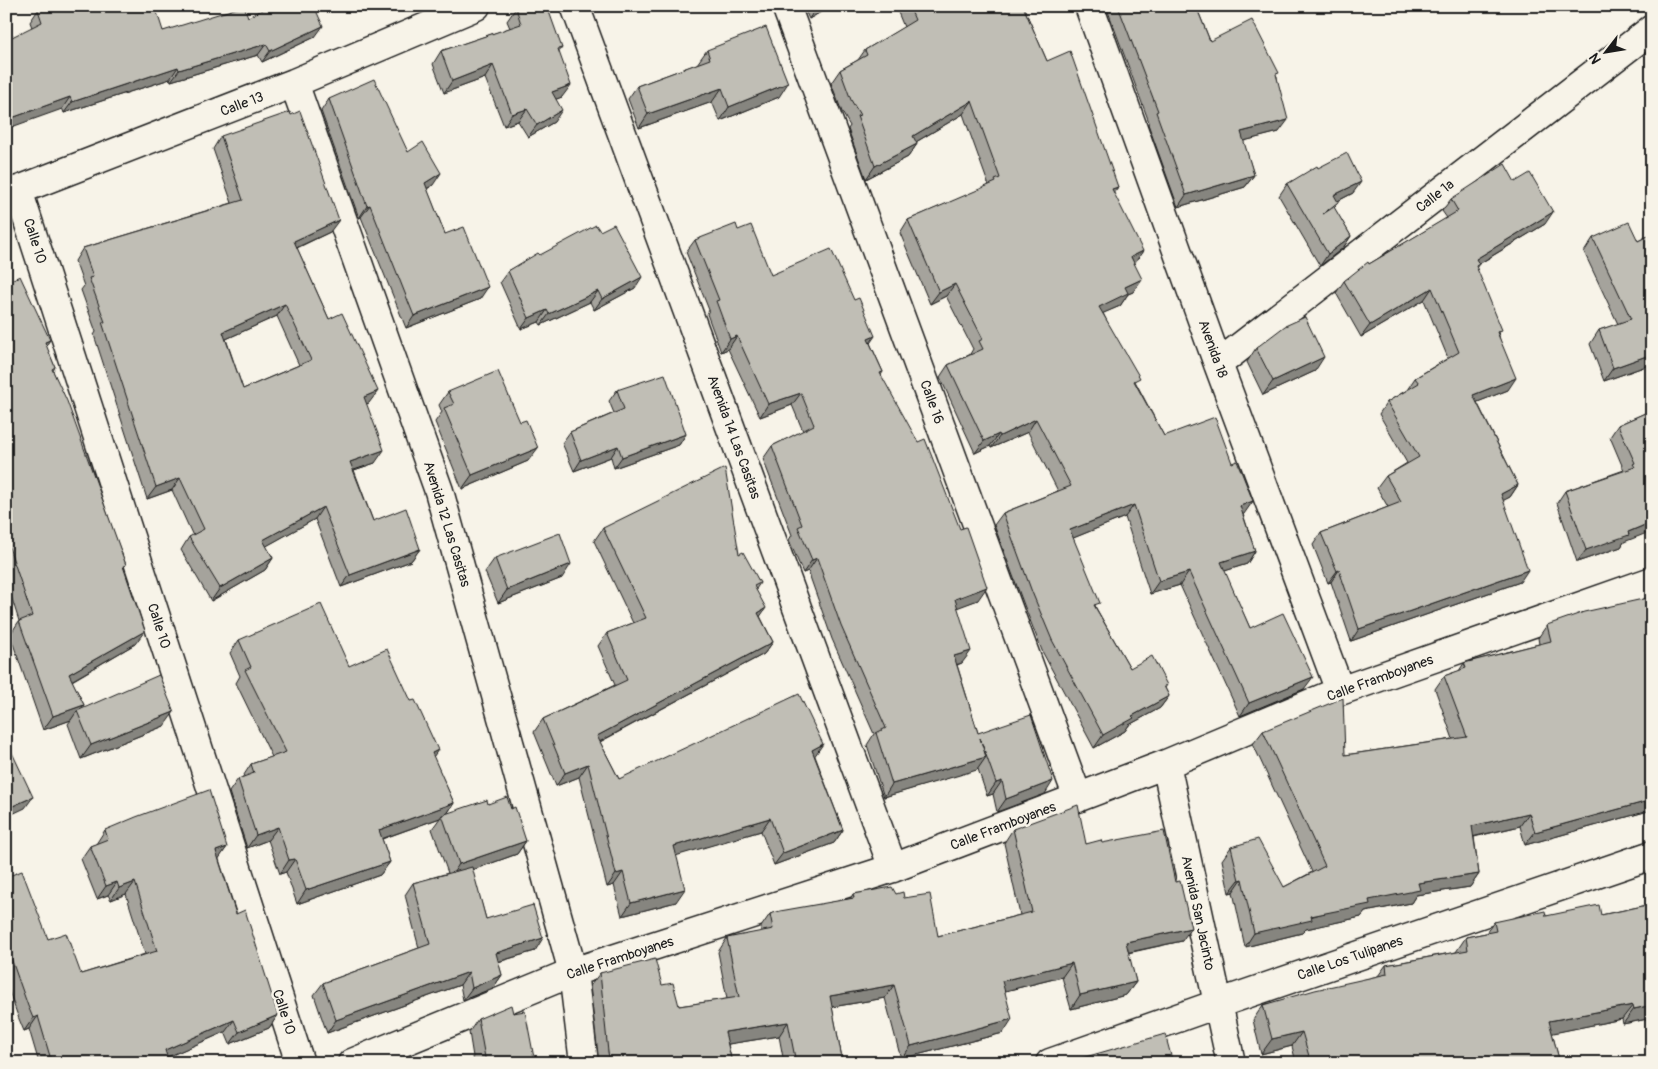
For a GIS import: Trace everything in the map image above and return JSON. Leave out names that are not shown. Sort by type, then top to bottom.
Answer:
[{"type":"street","name":"Calle 13","points":[[12,193],[294,83],[476,6]]},
{"type":"street","name":"Avenida 14 Las Casitas","points":[[575,6],[893,868]]},
{"type":"street","name":"Calle 16","points":[[786,6],[1078,798]]},
{"type":"street","name":"Avenida 18","points":[[1089,6],[1218,364],[1340,691]]},
{"type":"street","name":"Calle 1a","points":[[1218,364],[1652,29]]},
{"type":"street","name":"Avenida 12 Las Casitas","points":[[294,83],[439,491],[573,972],[584,1063]]},
{"type":"street","name":"Calle 10","points":[[12,193],[300,1063]]},
{"type":"street","name":"Calle Framboyanes","points":[[352,1063],[573,972],[893,868],[1166,764],[1340,691],[1652,581]]},
{"type":"street","name":"Avenida San Jacinto","points":[[1166,764],[1231,1063]]},
{"type":"street","name":"Calle Los Tulipanes","points":[[1050,1063],[1652,855]]},
{"type":"building","points":[[48,6],[155,6],[163,31],[244,6],[248,17],[270,6],[314,6],[323,26],[270,51],[266,44],[179,70],[178,67],[72,102],[70,97],[6,120],[6,40],[42,22],[38,10]]},
{"type":"building","points":[[521,6],[547,6],[562,48],[558,49],[571,85],[552,92],[562,110],[537,125],[527,109],[512,114],[493,65],[452,81],[441,51],[521,24],[516,8]]},
{"type":"building","points":[[909,6],[1023,6],[1047,61],[1070,51],[1118,187],[1112,189],[1143,251],[1131,257],[1142,279],[1125,287],[1128,293],[1099,307],[1140,378],[1134,381],[1164,436],[1215,417],[1232,463],[1237,461],[1253,501],[1240,506],[1255,551],[1221,562],[1250,628],[1283,613],[1313,677],[1249,703],[1189,572],[1159,581],[1134,505],[1070,530],[1100,603],[1094,605],[1130,668],[1152,656],[1167,685],[1164,686],[1169,696],[1132,716],[1134,718],[1103,735],[1052,640],[1003,513],[1071,486],[1036,419],[1000,436],[999,434],[984,441],[948,365],[983,349],[979,341],[983,339],[955,284],[939,292],[908,220],[996,182],[995,180],[1000,178],[972,101],[913,136],[917,144],[875,166],[857,116],[860,115],[851,100],[840,70],[867,55],[865,50],[915,20]]},
{"type":"building","points":[[1118,6],[1196,6],[1210,41],[1252,20],[1279,73],[1276,74],[1288,120],[1241,132],[1254,175],[1186,195],[1156,112],[1158,111]]},
{"type":"building","points":[[766,27],[788,83],[729,107],[722,88],[648,114],[637,86],[710,59],[707,50]]},
{"type":"building","points":[[374,79],[408,152],[423,142],[441,173],[425,183],[445,234],[464,227],[488,287],[414,316],[370,205],[367,206],[329,99]]},
{"type":"building","points":[[300,111],[339,220],[294,241],[329,319],[342,313],[378,391],[364,397],[384,450],[350,462],[373,521],[406,508],[420,549],[350,575],[323,507],[263,540],[273,558],[220,588],[189,537],[204,529],[180,478],[156,487],[102,322],[105,322],[89,278],[93,277],[83,248],[243,200],[221,136],[290,112],[291,115]],"holes":[[[285,304],[311,360],[243,389],[223,332]]]},
{"type":"building","points":[[1347,153],[1361,182],[1334,195],[1338,202],[1323,214],[1334,207],[1351,236],[1328,254],[1287,184],[1317,166],[1318,168]]},
{"type":"building","points":[[1505,164],[1515,182],[1530,173],[1553,212],[1476,259],[1479,264],[1476,266],[1502,330],[1497,332],[1516,378],[1473,395],[1518,485],[1501,494],[1528,570],[1359,629],[1339,570],[1337,571],[1321,533],[1401,502],[1386,476],[1419,457],[1387,402],[1419,383],[1415,378],[1459,352],[1432,288],[1370,325],[1344,281],[1368,262],[1369,264],[1458,211],[1451,199]]},
{"type":"building","points":[[1629,222],[1638,241],[1652,234],[1652,354],[1613,368],[1599,330],[1631,319],[1593,238]]},
{"type":"building","points":[[614,224],[642,277],[602,299],[598,291],[549,314],[547,310],[529,318],[508,271],[538,253],[540,255],[596,225],[600,231]]},
{"type":"building","points":[[736,224],[738,230],[751,225],[771,275],[831,249],[854,300],[859,298],[875,336],[868,339],[883,372],[880,373],[918,442],[925,439],[960,529],[966,527],[987,587],[955,599],[971,651],[954,656],[978,733],[1031,715],[1053,781],[1006,799],[1002,781],[996,783],[980,738],[986,757],[892,784],[876,733],[886,728],[841,626],[817,558],[812,560],[798,527],[802,525],[772,446],[814,425],[801,393],[768,404],[737,336],[730,339],[716,301],[719,300],[695,240]]},
{"type":"building","points":[[20,276],[50,340],[45,342],[55,367],[52,369],[67,401],[126,565],[123,566],[145,631],[69,674],[84,705],[53,716],[19,621],[32,616],[6,538],[6,438],[8,438],[6,432],[6,282]]},
{"type":"building","points":[[1305,317],[1324,357],[1273,381],[1256,348],[1285,326]]},
{"type":"building","points":[[498,371],[520,422],[526,420],[538,448],[472,475],[444,408],[454,404],[448,392]]},
{"type":"building","points":[[665,374],[686,434],[622,457],[618,446],[581,460],[570,432],[624,409],[617,390]]},
{"type":"building","points":[[1652,410],[1652,522],[1628,532],[1629,535],[1586,550],[1565,491],[1635,467],[1633,464],[1635,463],[1618,425]]},
{"type":"building","points":[[725,468],[739,554],[743,552],[760,583],[754,586],[766,608],[758,613],[773,642],[597,736],[619,779],[799,694],[823,744],[812,750],[843,830],[783,853],[770,818],[674,846],[685,889],[631,903],[623,872],[616,874],[588,764],[565,773],[543,719],[627,680],[607,633],[646,618],[603,528]]},
{"type":"building","points":[[560,533],[571,564],[507,590],[495,558]]},
{"type":"building","points":[[1652,597],[1652,800],[1535,832],[1529,813],[1472,826],[1479,874],[1418,883],[1420,890],[1369,900],[1370,904],[1311,916],[1312,920],[1254,933],[1242,879],[1239,880],[1231,847],[1258,839],[1284,887],[1325,866],[1263,731],[1343,698],[1345,755],[1467,737],[1444,676],[1466,668],[1464,663],[1551,641],[1547,625],[1584,612]]},
{"type":"building","points":[[321,604],[349,666],[387,649],[411,701],[415,700],[438,750],[432,753],[454,803],[379,830],[390,862],[306,890],[295,859],[289,860],[278,827],[256,835],[238,779],[254,773],[251,764],[286,752],[245,670],[251,667],[239,640]]},
{"type":"building","points":[[159,675],[174,712],[91,745],[77,711]]},
{"type":"building","points":[[6,740],[33,797],[6,809]]},
{"type":"building","points":[[209,790],[227,847],[216,851],[236,914],[245,910],[278,1015],[239,1032],[234,1020],[165,1050],[169,1063],[52,1063],[38,1016],[33,1018],[6,944],[6,877],[22,871],[48,939],[66,933],[81,974],[157,951],[135,882],[119,888],[117,882],[106,886],[90,846],[108,839],[105,830]]},
{"type":"building","points":[[507,797],[511,809],[515,807],[526,841],[459,864],[442,815],[487,800],[488,804]]},
{"type":"building","points":[[1078,805],[1086,844],[1101,840],[1102,843],[1164,831],[1175,882],[1180,881],[1191,928],[1126,942],[1136,982],[1080,995],[1072,963],[1002,981],[1012,1019],[911,1046],[894,985],[830,996],[843,1063],[796,1063],[788,1022],[725,1032],[732,1063],[610,1063],[600,973],[655,959],[662,985],[673,983],[679,1006],[739,997],[727,938],[773,929],[770,914],[854,898],[853,894],[892,887],[896,894],[903,892],[904,898],[930,894],[938,936],[1032,912],[1013,829]]},
{"type":"building","points":[[472,867],[486,919],[533,905],[543,938],[496,953],[502,975],[472,988],[469,972],[336,1020],[323,983],[430,944],[413,883]]},
{"type":"building","points":[[1652,904],[1652,1005],[1634,1009],[1633,1005],[1549,1021],[1560,1063],[1311,1063],[1302,1032],[1272,1039],[1263,1005],[1315,990],[1387,974],[1386,965],[1468,950],[1466,937],[1496,931],[1494,922],[1545,911],[1546,916],[1599,905],[1601,915]]},
{"type":"building","points":[[511,1005],[513,1013],[525,1011],[535,1063],[486,1063],[478,1019]]},
{"type":"building","points":[[1165,1034],[1173,1063],[1079,1063],[1083,1062],[1082,1058]]}]
